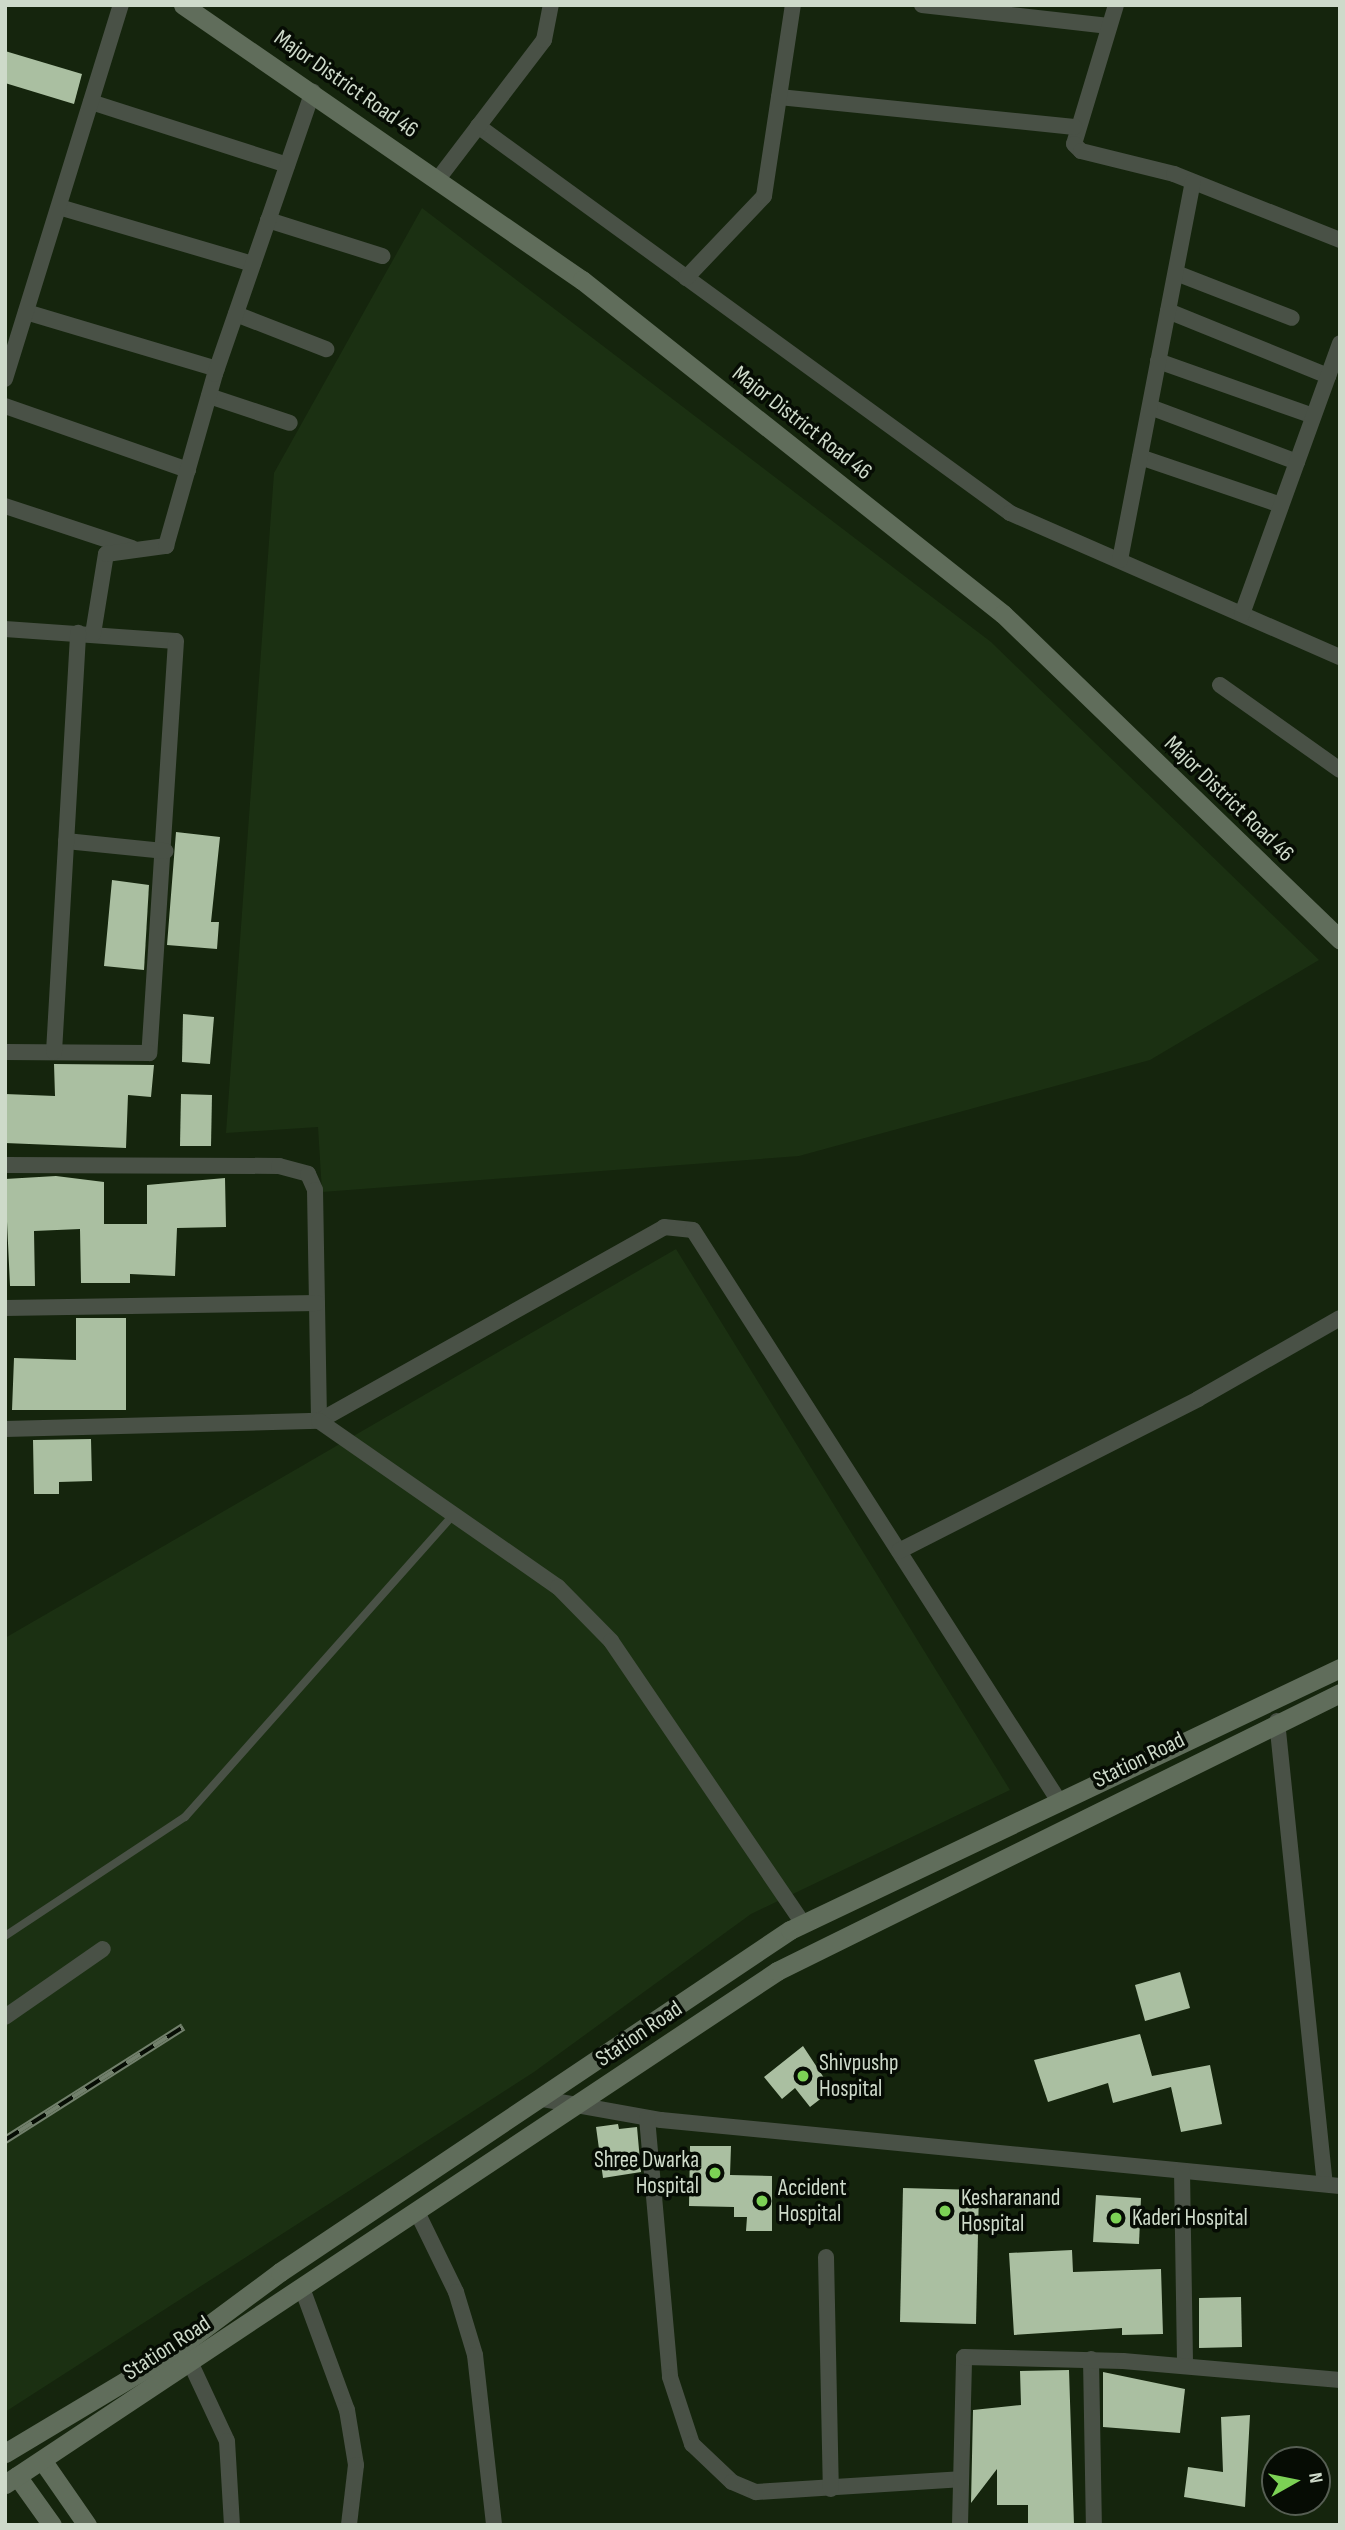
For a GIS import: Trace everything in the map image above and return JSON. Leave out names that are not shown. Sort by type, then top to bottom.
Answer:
[{"type":"main road","name":"Major District Road 46","points":[[183,5],[313,91],[582,280],[1003,614],[1340,940]]},
{"type":"main road","name":"Station Road","points":[[5,2453],[167,2356],[290,2264],[543,2099],[803,1923],[1058,1798],[1340,1668]]},
{"type":"main road","name":"Station Road","points":[[11,2480],[578,2106],[777,1971],[1278,1721],[1340,1693]]},
{"type":"main road","points":[[42,2460],[87,2525]]},
{"type":"main road","points":[[11,2480],[52,2525]]},
{"type":"street","points":[[5,379],[121,5]]},
{"type":"street","points":[[438,179],[544,40],[551,5]]},
{"type":"street","points":[[686,278],[760,206],[793,5]]},
{"type":"street","points":[[922,5],[1109,26]]},
{"type":"street","points":[[1116,5],[1074,127],[1081,151],[1194,182],[1340,240]]},
{"type":"street","points":[[54,1052],[66,841],[85,633],[106,554],[166,545],[217,369],[313,91]]},
{"type":"street","points":[[779,97],[1074,127]]},
{"type":"street","points":[[91,102],[287,165]]},
{"type":"street","points":[[478,126],[1010,513],[1340,657]]},
{"type":"street","points":[[1120,560],[1194,182]]},
{"type":"street","points":[[59,207],[253,264]]},
{"type":"street","points":[[268,220],[382,256]]},
{"type":"street","points":[[1175,274],[1292,318]]},
{"type":"street","points":[[1168,311],[1328,376]]},
{"type":"street","points":[[26,312],[217,369]]},
{"type":"street","points":[[236,314],[326,349]]},
{"type":"street","points":[[1242,614],[1340,343]]},
{"type":"street","points":[[1158,361],[1314,416]]},
{"type":"street","points":[[209,396],[290,423]]},
{"type":"street","points":[[5,406],[187,470]]},
{"type":"street","points":[[1150,407],[1297,462]]},
{"type":"street","points":[[1140,457],[1281,505]]},
{"type":"street","points":[[5,506],[137,550]]},
{"type":"street","points":[[5,629],[176,641],[165,852],[149,1053],[5,1052]]},
{"type":"street","points":[[1220,685],[1340,771]]},
{"type":"street","points":[[66,841],[165,852]]},
{"type":"street","points":[[5,1165],[299,1170],[315,1190],[319,1421]]},
{"type":"street","points":[[5,1429],[319,1421],[664,1227],[684,1225],[1058,1798]]},
{"type":"street","points":[[5,1308],[317,1303]]},
{"type":"street","points":[[899,1551],[1198,1399],[1340,1318]]},
{"type":"street","points":[[319,1421],[451,1517],[558,1587],[611,1641],[803,1923]]},
{"type":"street","points":[[543,2099],[646,2118],[1333,2185],[1278,1721]]},
{"type":"street","points":[[5,2017],[103,1950]]},
{"type":"street","points":[[646,2118],[670,2377],[691,2444],[732,2482],[757,2492],[960,2479]]},
{"type":"street","points":[[1182,2171],[1185,2365]]},
{"type":"street","points":[[417,2212],[456,2292],[475,2355],[494,2525]]},
{"type":"street","points":[[826,2257],[831,2489]]},
{"type":"street","points":[[302,2288],[347,2410],[356,2465],[349,2525]]},
{"type":"street","points":[[960,2525],[964,2357],[1091,2359],[1340,2380]]},
{"type":"street","points":[[1091,2359],[1094,2525]]},
{"type":"street","points":[[190,2362],[227,2441],[232,2525]]},
{"type":"lane","points":[[5,1936],[185,1817],[451,1517]]},
{"type":"shaded area","points":[[422,208],[991,642],[1319,960],[1150,1060],[799,1156],[322,1192],[318,1127],[226,1133],[274,473]]},
{"type":"shaded area","points":[[676,1249],[1010,1790],[751,1914],[534,2072],[5,2412],[5,1638]]},
{"type":"building","points":[[5,51],[82,74],[74,104],[5,83]]},
{"type":"building","points":[[176,832],[220,837],[211,922],[219,922],[217,949],[167,945]]},
{"type":"building","points":[[112,880],[149,885],[144,970],[104,966]]},
{"type":"building","points":[[183,1014],[214,1017],[210,1064],[182,1062]]},
{"type":"building","points":[[54,1064],[154,1065],[151,1097],[128,1095],[126,1148],[5,1143],[5,1094],[55,1096]]},
{"type":"building","points":[[181,1094],[212,1095],[211,1146],[180,1146]]},
{"type":"building","points":[[56,1176],[104,1182],[104,1224],[147,1224],[147,1185],[225,1178],[226,1227],[177,1228],[175,1276],[130,1274],[130,1283],[81,1283],[80,1229],[34,1231],[35,1286],[10,1286],[5,1179]]},
{"type":"building","points":[[76,1318],[126,1318],[126,1410],[12,1410],[14,1358],[76,1360]]},
{"type":"building","points":[[91,1439],[92,1481],[59,1482],[59,1494],[34,1494],[33,1440]]},
{"type":"building","points":[[1180,1972],[1190,2008],[1145,2021],[1135,1985]]},
{"type":"building","points":[[1140,2034],[1152,2076],[1210,2065],[1222,2124],[1181,2132],[1171,2087],[1113,2103],[1108,2083],[1048,2102],[1034,2060]]},
{"type":"building","points":[[803,2046],[832,2090],[810,2107],[795,2088],[782,2099],[764,2077]]},
{"type":"building","points":[[618,2124],[619,2129],[637,2127],[641,2172],[603,2178],[596,2127]]},
{"type":"building","points":[[690,2146],[731,2146],[730,2175],[772,2176],[772,2231],[746,2231],[747,2217],[734,2217],[734,2207],[689,2206]]},
{"type":"building","points":[[903,2188],[979,2190],[976,2324],[900,2322]]},
{"type":"building","points":[[1096,2195],[1141,2198],[1139,2244],[1093,2242]]},
{"type":"building","points":[[1072,2250],[1073,2272],[1161,2269],[1163,2334],[1122,2335],[1122,2328],[1014,2335],[1009,2253]]},
{"type":"building","points":[[1241,2297],[1242,2347],[1199,2348],[1199,2298]]},
{"type":"building","points":[[1069,2370],[1074,2525],[1028,2525],[1028,2505],[997,2505],[997,2469],[971,2503],[973,2410],[1021,2405],[1020,2371]]},
{"type":"building","points":[[1103,2372],[1185,2389],[1180,2433],[1103,2427]]},
{"type":"building","points":[[1250,2415],[1245,2507],[1184,2497],[1188,2467],[1223,2472],[1221,2417]]},
{"type":"railway","points":[[5,2140],[183,2027]]},
{"type":"place","name":"Shivpushp Hospital","points":[[803,2076]]},
{"type":"place","name":"Shree Dwarka Hospital","points":[[715,2173]]},
{"type":"place","name":"Accident Hospital","points":[[762,2201]]},
{"type":"place","name":"Kesharanand Hospital","points":[[945,2211]]},
{"type":"place","name":"Kaderi Hospital","points":[[1116,2218]]}]
